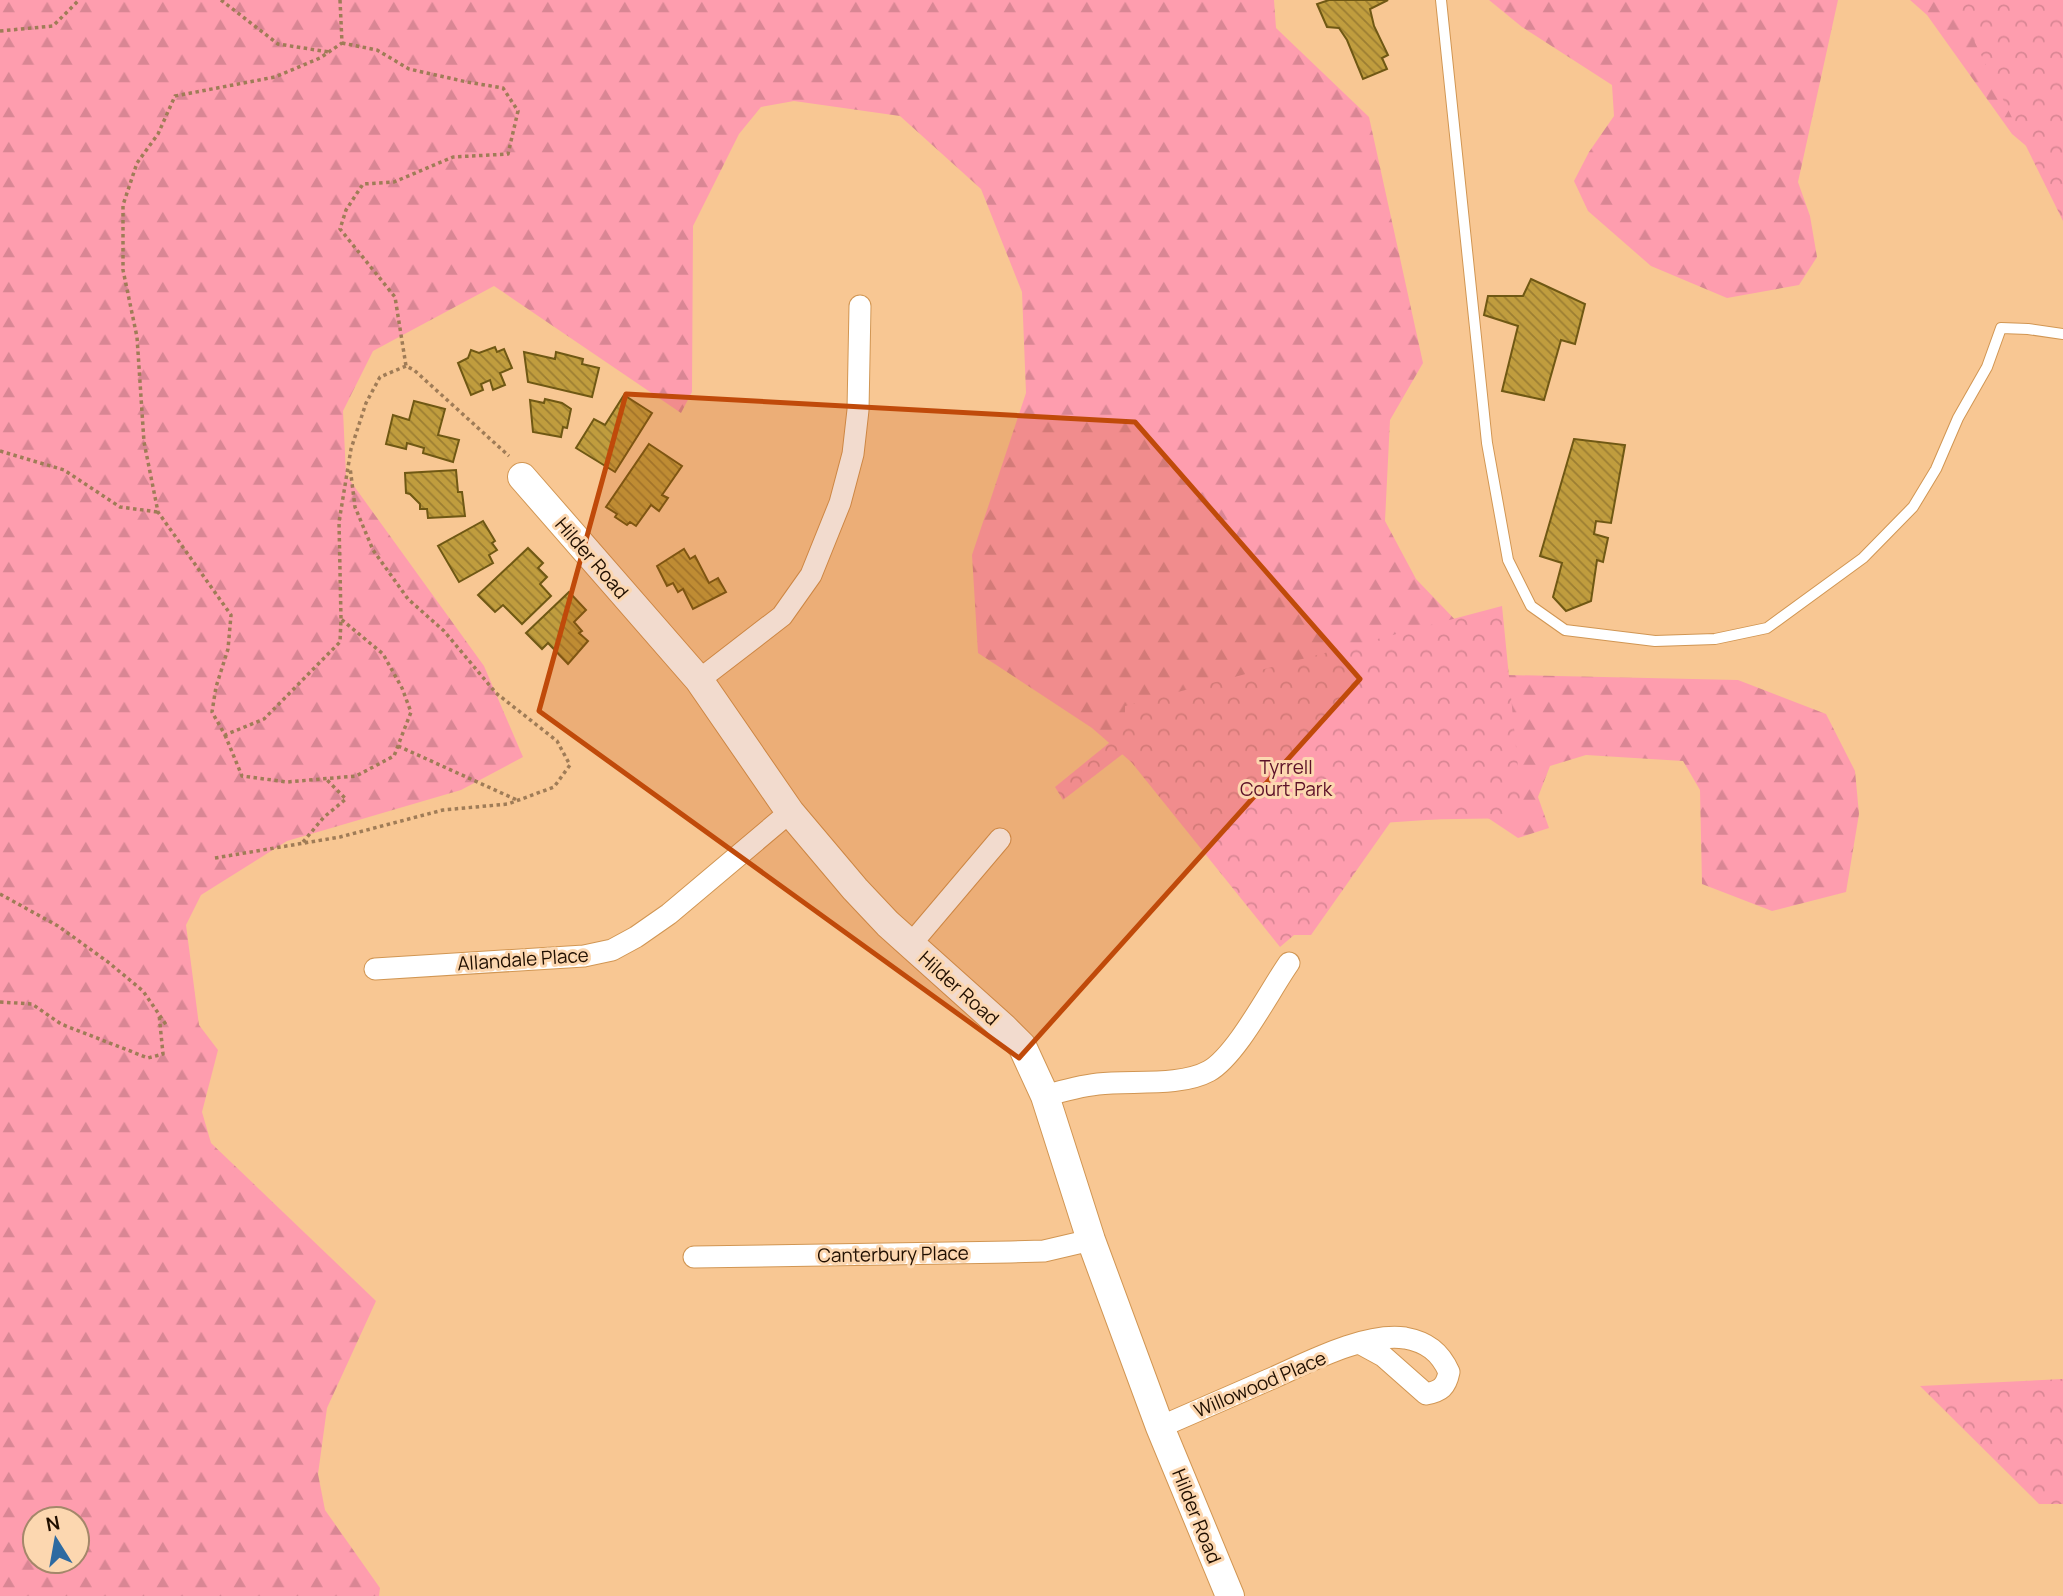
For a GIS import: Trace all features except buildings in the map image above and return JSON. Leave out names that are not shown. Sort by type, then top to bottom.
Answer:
[{"type":"street","points":[[699,680],[782,616],[811,575],[840,503],[853,454],[858,410],[860,306]]},
{"type":"street","name":"Hilder Road","points":[[522,477],[699,680],[790,812],[855,888],[888,924],[1022,1046],[1045,1096],[1091,1240],[1160,1427],[1230,1596]]},
{"type":"street","name":"Allandale Place","points":[[375,968],[584,956],[612,950],[669,914],[790,812]]},
{"type":"street","points":[[911,944],[1000,839]]},
{"type":"street","points":[[1045,1096],[1098,1084],[1161,1082],[1209,1070],[1228,1053],[1289,963]]},
{"type":"street","name":"Canterbury Place","points":[[694,1257],[1045,1251],[1091,1240]]},
{"type":"street","name":"Willowood Place","points":[[1160,1427],[1361,1343]]},
{"type":"lane","points":[[1441,0],[1487,443],[1498,516],[1508,560],[1531,606],[1565,630],[1655,641],[1715,639],[1767,628],[1863,558],[1913,507],[1936,469],[1958,418],[1987,367],[2001,328],[2063,334]]},
{"type":"path","points":[[0,31],[53,26],[79,0]]},
{"type":"path","points":[[221,0],[278,44],[330,52]]},
{"type":"path","points":[[340,0],[342,43]]},
{"type":"path","points":[[341,619],[383,654],[402,688],[411,712],[394,756],[356,776],[287,782],[242,776],[212,712],[216,687],[228,649],[231,615],[158,512],[144,442],[136,337],[123,270],[123,205],[137,163],[158,134],[175,96],[275,77],[330,52],[342,43],[377,50],[409,69],[503,88],[518,111],[508,154],[453,158],[394,182],[363,184],[346,210],[340,229],[395,297],[406,366]]},
{"type":"path","points":[[225,735],[264,719],[340,642],[339,522],[349,461],[366,403],[380,377],[406,366],[414,370],[509,456],[522,477]]},
{"type":"path","points":[[0,451],[64,470],[120,507],[158,512]]},
{"type":"path","points":[[215,858],[340,837],[443,810],[508,804],[554,787],[570,765],[557,741],[496,693],[444,631],[408,599],[373,550],[355,507],[349,461]]},
{"type":"path","points":[[398,746],[519,800]]},
{"type":"path","points":[[302,844],[324,817],[346,799],[326,779]]},
{"type":"path","points":[[0,894],[58,926],[108,962],[143,991],[167,1026]]},
{"type":"path","points":[[0,1002],[32,1004],[61,1024],[148,1058],[163,1054],[159,1014]]},
{"type":"highlighted area","points":[[626,394],[1135,422],[1360,679],[1019,1058],[539,711]]},
{"type":"green space","points":[[0,0],[1274,0],[1276,28],[1369,117],[1423,363],[1390,420],[1385,521],[1416,579],[1508,675],[1738,680],[1826,714],[1855,771],[1859,814],[1846,892],[1772,911],[1702,884],[1700,790],[1683,761],[1586,755],[1550,766],[1538,797],[1549,828],[1518,838],[1485,816],[1382,823],[1252,867],[1092,728],[978,653],[972,555],[1026,393],[1022,292],[981,189],[900,116],[794,101],[761,107],[739,134],[693,226],[692,392],[681,413],[494,286],[373,351],[343,411],[346,475],[484,666],[523,757],[461,790],[287,841],[201,895],[186,925],[199,1025],[218,1050],[202,1112],[211,1143],[376,1301],[327,1408],[318,1474],[325,1510],[380,1588],[379,1596],[0,1596]]},
{"type":"green space","points":[[1489,0],[1838,0],[1798,182],[1810,216],[1817,257],[1799,285],[1727,298],[1651,266],[1588,211],[1574,181],[1589,152],[1614,116],[1612,85],[1522,27]]},
{"type":"green space","points":[[1910,0],[2063,0],[2063,177],[2012,134],[1927,15]]},
{"type":"green space","points":[[1954,0],[2063,0],[2063,221]]},
{"type":"green space","name":"Tyrrell Court Park","points":[[1502,606],[1523,818],[1392,820],[1311,935],[1294,935],[1280,947],[1124,753],[1063,800],[1055,787],[1125,730],[1125,706]]},
{"type":"green space","points":[[2063,1379],[2063,1504],[2039,1504],[1920,1386]]}]
